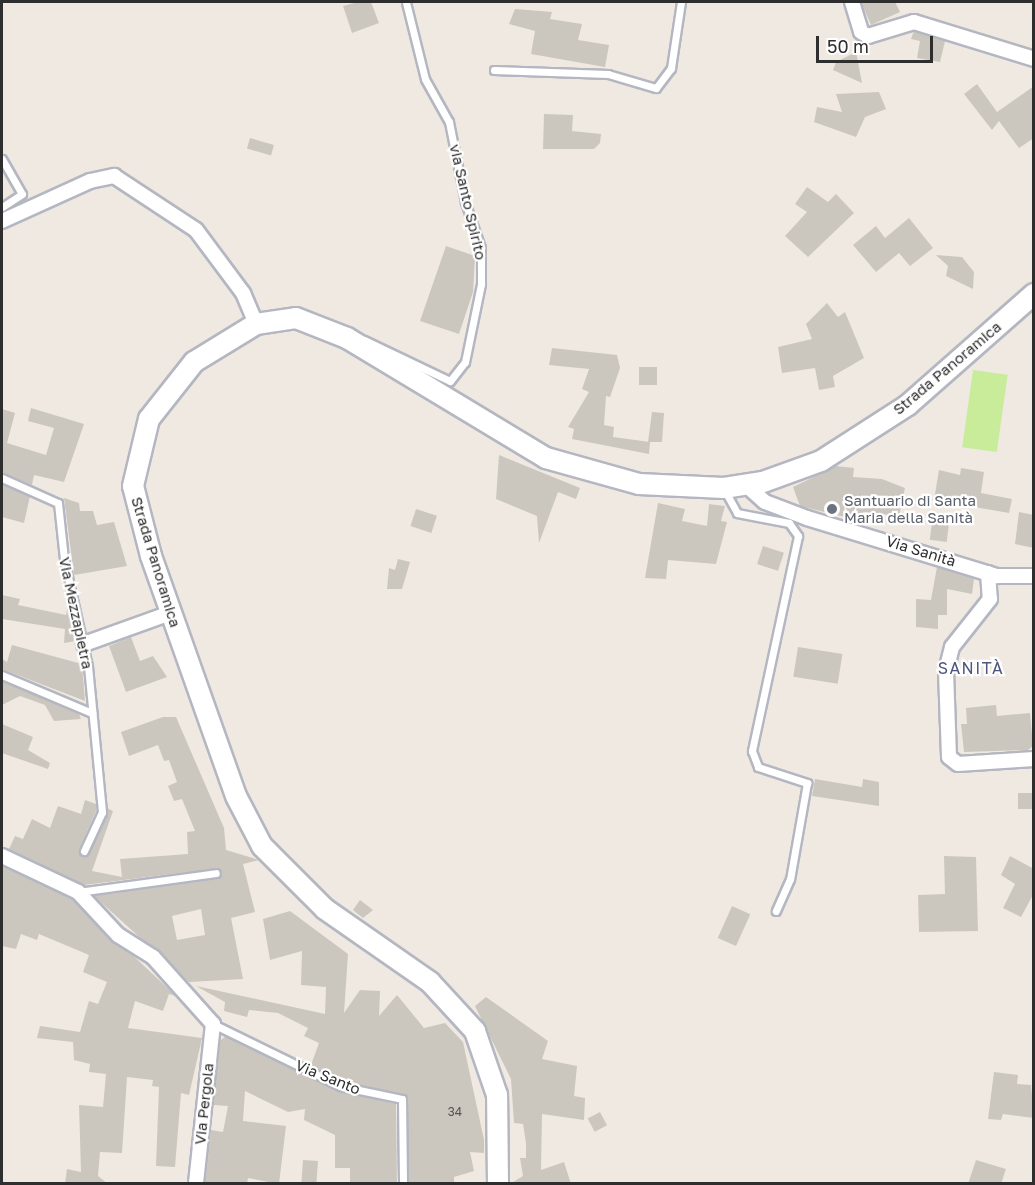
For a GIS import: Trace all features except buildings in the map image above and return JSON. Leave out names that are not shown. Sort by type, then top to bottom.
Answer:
[{"type":"main road","name":"Strada Panoramica","points":[[498,1184],[497,1095],[475,1031],[430,982],[325,909],[262,846],[236,796],[170,613],[133,486],[149,419],[194,362],[256,324],[296,318],[350,339],[546,458],[639,484],[724,488],[746,485],[821,461],[908,405],[1034,294]]},
{"type":"street","points":[[852,2],[861,32],[868,36],[914,22],[1034,59]]},
{"type":"street","points":[[2,221],[90,181],[114,176],[196,230],[243,293],[256,324]]},
{"type":"street","name":"Via Sanità","points":[[746,485],[765,502],[807,518],[988,573],[1034,576]]},
{"type":"street","points":[[988,573],[990,599],[952,647],[946,671],[949,757],[958,764],[1034,759]]},
{"type":"street","points":[[84,644],[170,613]]},
{"type":"street","points":[[2,856],[78,892],[118,935],[153,957],[213,1024]]},
{"type":"street","name":"Via Pergola","points":[[196,1184],[213,1024]]},
{"type":"lane","name":"via Santo Spirito","points":[[350,339],[376,342],[450,381],[461,374],[481,284],[481,248],[465,202],[449,122],[425,79],[406,2]]},
{"type":"lane","points":[[494,70],[608,74],[656,88],[671,68],[681,2]]},
{"type":"lane","points":[[2,159],[22,194],[2,207]]},
{"type":"lane","name":"Via Mezzapietra","points":[[2,478],[58,503],[84,644],[102,812],[84,851]]},
{"type":"lane","points":[[724,488],[737,513],[789,523],[798,536],[752,751],[758,767],[807,783],[790,879],[776,911]]},
{"type":"lane","points":[[2,675],[92,712]]},
{"type":"lane","points":[[78,892],[216,873]]},
{"type":"lane","name":"Via Santo","points":[[213,1024],[340,1086],[402,1099],[403,1184]]},
{"type":"green space","points":[[973,370],[1008,375],[997,452],[962,447]]},
{"type":"place","name":"Santuario di Santa Maria della Sanità","points":[[832,509]]},
{"type":"district","name":"SANITÀ","points":[[971,668]]}]
